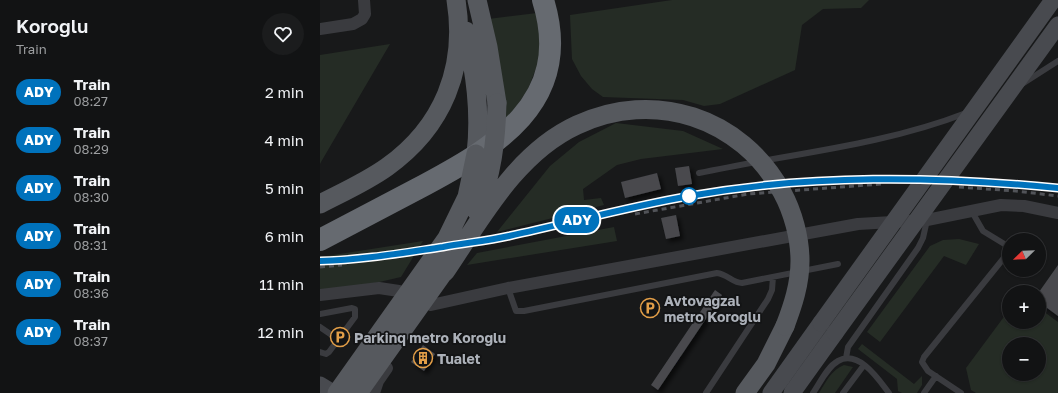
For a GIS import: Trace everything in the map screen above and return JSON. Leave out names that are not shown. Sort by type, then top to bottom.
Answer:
[{"type":"highway","points":[[320,240],[447,173],[491,146],[516,125],[538,94],[546,74],[551,40],[543,0]]},
{"type":"main road","points":[[320,204],[387,167],[408,150],[436,117],[452,80],[456,62],[459,32],[458,0]]},
{"type":"main road","points":[[337,393],[447,238],[467,197],[476,154],[479,130],[478,106],[474,68],[458,0]]},
{"type":"main road","points":[[445,272],[474,220],[485,192],[493,160],[497,103],[488,46],[477,0]]},
{"type":"main road","points":[[771,393],[1053,0]]},
{"type":"main road","points":[[792,393],[1058,25]]},
{"type":"main road","points":[[358,393],[503,188],[540,148],[569,129],[592,119],[632,110],[666,110],[704,121],[731,134],[763,163],[788,203],[794,222],[800,261],[799,280],[794,302],[785,326],[766,364],[745,393]]},
{"type":"main road","points":[[320,385],[333,393]]},
{"type":"street","points":[[320,29],[358,22],[365,14],[364,0]]},
{"type":"street","points":[[320,295],[379,288],[399,291],[431,305],[508,288],[838,227],[877,222],[927,220],[971,210],[1009,204],[1058,213]]},
{"type":"street","points":[[374,393],[378,381],[431,305]]},
{"type":"lane","points":[[991,103],[1058,61]]},
{"type":"lane","points":[[699,173],[881,139],[927,128],[984,106]]},
{"type":"lane","points":[[961,393],[923,366],[922,362],[924,357],[1008,250],[1006,246],[983,232],[971,210]]},
{"type":"lane","points":[[846,358],[848,347],[918,248],[923,238],[927,220]]},
{"type":"lane","points":[[508,288],[516,311],[717,273],[726,274],[738,283],[838,264]]},
{"type":"lane","points":[[706,393],[768,299],[772,290],[773,276]]},
{"type":"lane","points":[[320,314],[352,308],[355,309],[355,317],[339,340],[326,354],[320,352]]},
{"type":"lane","points":[[320,327],[339,340]]},
{"type":"lane","points":[[813,393],[830,369],[837,362],[846,358],[864,365],[872,371],[889,393]]},
{"type":"lane","points":[[843,393],[864,365]]},
{"type":"lane","points":[[924,393],[936,376]]},
{"type":"shaded area","points":[[672,0],[869,0],[861,8],[823,9],[802,25],[795,70],[720,104],[704,106],[683,100],[603,97],[592,89],[581,76],[572,59],[570,15]]},
{"type":"shaded area","points":[[537,13],[542,53],[528,89],[515,109],[504,120],[488,19]]},
{"type":"shaded area","points":[[390,44],[321,162],[320,164],[320,55]]},
{"type":"shaded area","points":[[616,123],[683,131],[723,149],[641,159],[617,165],[583,189],[584,200],[601,198],[604,205],[497,232],[550,166],[579,142]]},
{"type":"shaded area","points":[[614,227],[617,241],[467,265],[477,253]]},
{"type":"shaded area","points":[[959,239],[979,244],[966,265],[944,256],[880,342],[867,332],[930,246],[943,240]]},
{"type":"shaded area","points":[[423,241],[401,277],[375,283],[320,291],[320,257]]},
{"type":"shaded area","points":[[1046,313],[1058,322],[1058,393],[976,393],[971,390],[966,368],[1002,319],[1002,329],[1046,329]]},
{"type":"shaded area","points":[[862,344],[914,384],[922,376],[922,385],[917,393],[902,393],[898,391],[897,379],[858,349]]},
{"type":"shaded area","points":[[844,365],[853,367],[835,393],[819,393],[832,373]]},
{"type":"building","points":[[689,166],[692,184],[678,186],[675,168]]},
{"type":"building","points":[[657,173],[661,189],[625,198],[621,182]]},
{"type":"building","points":[[676,215],[680,236],[666,239],[661,218]]},
{"type":"building","points":[[1058,265],[1058,316],[1046,307],[1046,285],[1044,285]]},
{"type":"building","points":[[715,290],[722,295],[658,390],[651,385]]},
{"type":"building","name":"Tualet","points":[[423,345],[435,354],[424,371],[411,362]]},
{"type":"railway","points":[[320,261],[382,256],[492,239],[689,196],[780,184],[826,180],[919,179],[1058,188]]},
{"type":"railway","points":[[635,214],[748,194],[881,184]]},
{"type":"railway","points":[[959,187],[1058,196]]},
{"type":"railway","points":[[320,267],[342,265]]},
{"type":"train","name":"ADY","points":[[320,261],[393,255],[442,247],[507,236],[689,196],[757,186],[814,180],[884,178],[1012,183],[1058,188]]},
{"type":"place","name":"Avtovağzal metro Koroğlu","points":[[650,308]]},
{"type":"place","name":"Parkinq metro Koroğlu","points":[[340,337]]},
{"type":"place","name":"Tualet","points":[[423,358]]}]
